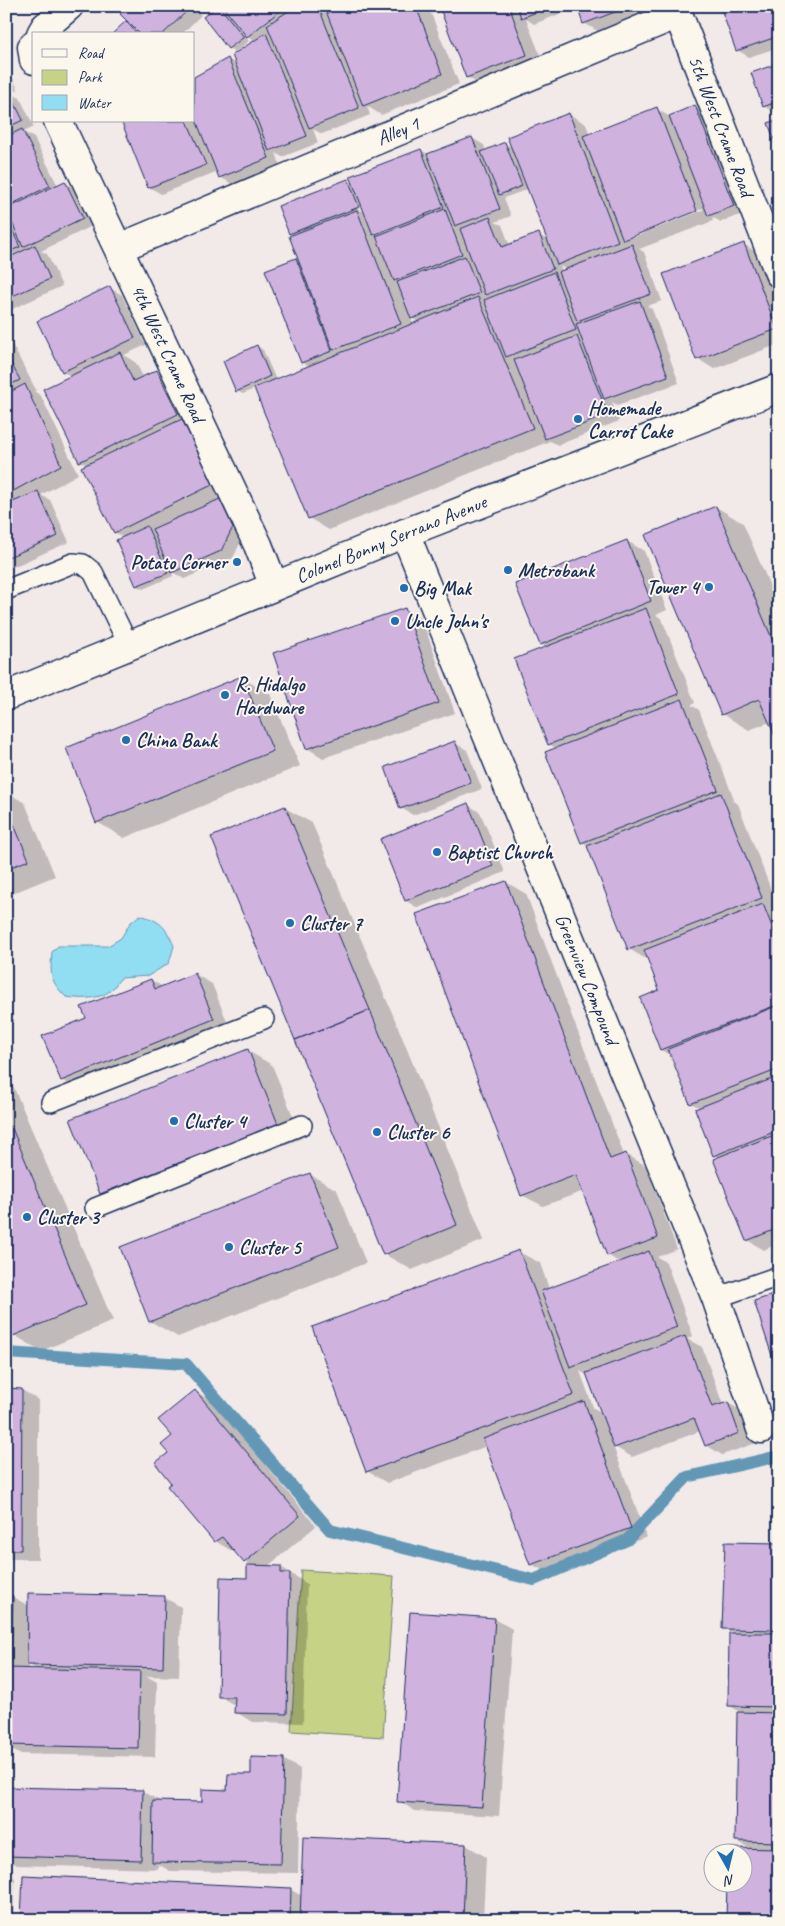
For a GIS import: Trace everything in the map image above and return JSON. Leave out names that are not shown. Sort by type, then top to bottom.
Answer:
[{"type":"street","points":[[42,32],[45,27],[69,6]]},
{"type":"street","name":"Alley 1","points":[[119,248],[676,10]]},
{"type":"street","name":"5th West Crame Road","points":[[676,10],[779,273]]},
{"type":"street","name":"4th West Crame Road","points":[[58,122],[258,544],[274,586]]},
{"type":"street","name":"Colonel Bonny Serrano Avenue","points":[[6,696],[405,532],[779,388]]},
{"type":"street","name":"Greenview Compound","points":[[405,532],[716,1298],[761,1429]]},
{"type":"lane","points":[[6,590],[73,563],[83,564],[93,572],[129,646]]},
{"type":"lane","points":[[51,1102],[264,1019]]},
{"type":"lane","points":[[95,1208],[302,1125]]},
{"type":"lane","points":[[716,1298],[779,1276]]},
{"type":"green space","points":[[301,1570],[394,1576],[383,1737],[291,1731]]},
{"type":"water","points":[[140,915],[158,922],[165,929],[174,946],[169,963],[148,976],[121,978],[110,991],[100,996],[66,997],[52,977],[52,952],[58,946],[108,946],[121,938],[130,923]]},
{"type":"building","points":[[128,6],[188,6],[190,8],[165,32],[138,32],[120,14]]},
{"type":"building","points":[[219,6],[244,37],[228,49],[203,17]]},
{"type":"building","points":[[222,6],[286,6],[247,37]]},
{"type":"building","points":[[296,6],[318,6],[359,108],[309,128],[267,25]]},
{"type":"building","points":[[324,6],[416,6],[442,74],[363,106]]},
{"type":"building","points":[[439,6],[509,6],[527,55],[466,78]]},
{"type":"building","points":[[517,6],[552,6],[521,18]]},
{"type":"building","points":[[577,6],[631,6],[583,24]]},
{"type":"building","points":[[720,6],[779,6],[779,36],[736,51]]},
{"type":"building","points":[[126,21],[135,32],[114,32]]},
{"type":"building","points":[[266,33],[307,136],[269,151],[232,55]]},
{"type":"building","points":[[228,58],[269,158],[219,178],[195,118],[195,76]]},
{"type":"building","points":[[779,63],[779,101],[763,107],[751,73]]},
{"type":"building","points":[[6,90],[8,90],[23,120],[6,128]]},
{"type":"building","points":[[695,105],[734,206],[708,216],[669,116]]},
{"type":"building","points":[[657,107],[697,211],[623,240],[583,136]]},
{"type":"building","points":[[569,113],[618,241],[557,265],[507,137]]},
{"type":"building","points":[[779,119],[779,152],[768,123]]},
{"type":"building","points":[[187,122],[206,165],[148,188],[122,123]]},
{"type":"building","points":[[22,129],[50,186],[6,207],[6,137]]},
{"type":"building","points":[[472,137],[500,209],[455,226],[427,154]]},
{"type":"building","points":[[505,142],[522,186],[499,195],[481,152]]},
{"type":"building","points":[[421,149],[444,207],[373,235],[350,176]]},
{"type":"building","points":[[348,179],[359,207],[289,234],[278,206]]},
{"type":"building","points":[[65,181],[83,218],[23,247],[6,209]]},
{"type":"building","points":[[445,209],[462,254],[394,281],[376,236]]},
{"type":"building","points":[[357,210],[401,324],[333,350],[289,236]]},
{"type":"building","points":[[6,217],[20,247],[6,253]]},
{"type":"building","points":[[490,217],[502,247],[539,233],[553,269],[485,295],[460,229]]},
{"type":"building","points":[[744,243],[777,329],[696,360],[663,274]]},
{"type":"building","points":[[632,244],[651,294],[577,321],[558,272]]},
{"type":"building","points":[[35,245],[50,279],[6,299],[6,259]]},
{"type":"building","points":[[465,256],[480,293],[411,319],[397,282]]},
{"type":"building","points":[[296,258],[332,351],[301,363],[265,270]]},
{"type":"building","points":[[554,272],[576,330],[506,357],[484,300]]},
{"type":"building","points":[[110,286],[135,338],[62,372],[37,321]]},
{"type":"building","points":[[478,297],[533,428],[308,519],[254,388]]},
{"type":"building","points":[[640,301],[668,376],[604,399],[576,324]]},
{"type":"building","points":[[577,336],[608,415],[545,439],[514,360]]},
{"type":"building","points":[[257,345],[270,376],[236,392],[223,361]]},
{"type":"building","points":[[120,352],[133,381],[157,370],[178,414],[79,462],[43,389]]},
{"type":"building","points":[[6,354],[20,380],[6,387]]},
{"type":"building","points":[[25,384],[61,465],[6,495],[6,394]]},
{"type":"building","points":[[182,419],[214,484],[114,533],[81,467]]},
{"type":"building","points":[[38,491],[58,536],[6,558],[6,505]]},
{"type":"building","points":[[220,499],[233,527],[221,551],[171,573],[152,529]]},
{"type":"building","name":"Tower 4","points":[[716,506],[773,641],[779,639],[779,745],[759,699],[721,715],[645,535]]},
{"type":"building","points":[[147,526],[168,573],[136,586],[116,540]]},
{"type":"building","points":[[627,540],[651,601],[540,645],[515,584]]},
{"type":"building","points":[[405,608],[439,703],[306,749],[273,653]]},
{"type":"building","points":[[646,608],[679,694],[548,745],[514,659]]},
{"type":"building","points":[[242,676],[273,751],[96,823],[66,748]]},
{"type":"building","points":[[682,699],[718,790],[581,843],[545,752]]},
{"type":"building","points":[[455,741],[471,783],[400,809],[385,767]]},
{"type":"building","points":[[721,793],[762,898],[628,950],[587,846]]},
{"type":"building","name":"Baptist Church","points":[[468,803],[493,866],[405,901],[380,839]]},
{"type":"building","points":[[6,806],[29,860],[6,869]]},
{"type":"building","name":"Cluster 7","points":[[285,806],[370,1010],[295,1040],[211,837]]},
{"type":"building","points":[[506,881],[610,1159],[626,1153],[658,1238],[607,1256],[576,1175],[521,1196],[416,914]]},
{"type":"building","points":[[763,904],[779,944],[779,1004],[660,1050],[640,998],[659,990],[644,950]]},
{"type":"building","points":[[195,973],[214,1019],[61,1081],[42,1036],[86,1018],[81,1007],[151,979],[155,989]]},
{"type":"building","points":[[779,1005],[779,1069],[690,1104],[668,1049]]},
{"type":"building","name":"Cluster 6","points":[[370,1010],[457,1225],[383,1255],[295,1040]]},
{"type":"building","name":"Cluster 4","points":[[248,1049],[278,1124],[100,1194],[70,1119]]},
{"type":"building","points":[[779,1076],[779,1130],[713,1156],[695,1109]]},
{"type":"building","name":"Cluster 3","points":[[11,1126],[86,1305],[13,1336],[6,1322],[6,1128]]},
{"type":"building","points":[[779,1133],[779,1228],[746,1241],[713,1159]]},
{"type":"building","name":"Cluster 5","points":[[310,1173],[339,1247],[149,1322],[120,1247]]},
{"type":"building","points":[[519,1250],[574,1395],[366,1472],[312,1327]]},
{"type":"building","points":[[649,1251],[677,1327],[570,1367],[541,1291]]},
{"type":"building","points":[[779,1293],[779,1377],[754,1301]]},
{"type":"building","points":[[685,1336],[712,1407],[728,1402],[739,1433],[705,1446],[694,1418],[614,1448],[586,1373]]},
{"type":"building","points":[[6,1388],[22,1389],[21,1550],[6,1550]]},
{"type":"building","points":[[195,1390],[300,1516],[244,1563],[222,1537],[214,1542],[167,1486],[171,1483],[155,1463],[168,1453],[161,1445],[172,1436],[158,1420]]},
{"type":"building","points":[[584,1401],[631,1528],[530,1565],[483,1439]]},
{"type":"building","points":[[725,1542],[779,1543],[779,1630],[722,1629]]},
{"type":"building","points":[[247,1565],[281,1566],[281,1573],[290,1573],[287,1714],[234,1713],[235,1697],[218,1697],[220,1577],[247,1578]]},
{"type":"building","points":[[28,1593],[165,1596],[163,1668],[27,1665]]},
{"type":"building","points":[[6,1595],[13,1596],[11,1662],[6,1662]]},
{"type":"building","points":[[410,1612],[495,1618],[482,1807],[397,1802]]},
{"type":"building","points":[[729,1633],[779,1633],[779,1707],[728,1706]]},
{"type":"building","points":[[6,1668],[140,1671],[138,1748],[6,1745]]},
{"type":"building","points":[[737,1712],[779,1713],[779,1842],[735,1841]]},
{"type":"building","points":[[251,1757],[284,1758],[281,1864],[152,1862],[153,1801],[202,1802],[202,1789],[227,1790],[228,1774],[251,1774]]},
{"type":"building","points":[[6,1787],[143,1790],[141,1860],[6,1856]]},
{"type":"building","points":[[303,1837],[466,1844],[463,1920],[300,1920]]},
{"type":"building","points":[[752,1848],[779,1849],[779,1920],[726,1920],[727,1894],[752,1894]]},
{"type":"building","points":[[23,1875],[291,1888],[290,1920],[21,1920]]},
{"type":"waterway","points":[[6,1353],[186,1364],[330,1530],[534,1580],[627,1540],[687,1477],[779,1456]]},
{"type":"place","name":"Homemade Carrot Cake","points":[[578,419]]},
{"type":"place","name":"Potato Corner","points":[[237,562]]},
{"type":"place","name":"Metrobank","points":[[508,570]]},
{"type":"place","name":"Tower 4","points":[[709,587]]},
{"type":"place","name":"Big Mak","points":[[404,588]]},
{"type":"place","name":"Uncle John's","points":[[395,621]]},
{"type":"place","name":"R. Hidalgo Hardware","points":[[225,695]]},
{"type":"place","name":"China Bank","points":[[126,740]]},
{"type":"place","name":"Baptist Church","points":[[437,852]]},
{"type":"place","name":"Cluster 7","points":[[290,923]]},
{"type":"place","name":"Cluster 4","points":[[174,1121]]},
{"type":"place","name":"Cluster 6","points":[[377,1132]]},
{"type":"place","name":"Cluster 3","points":[[27,1217]]},
{"type":"place","name":"Cluster 5","points":[[229,1247]]}]
